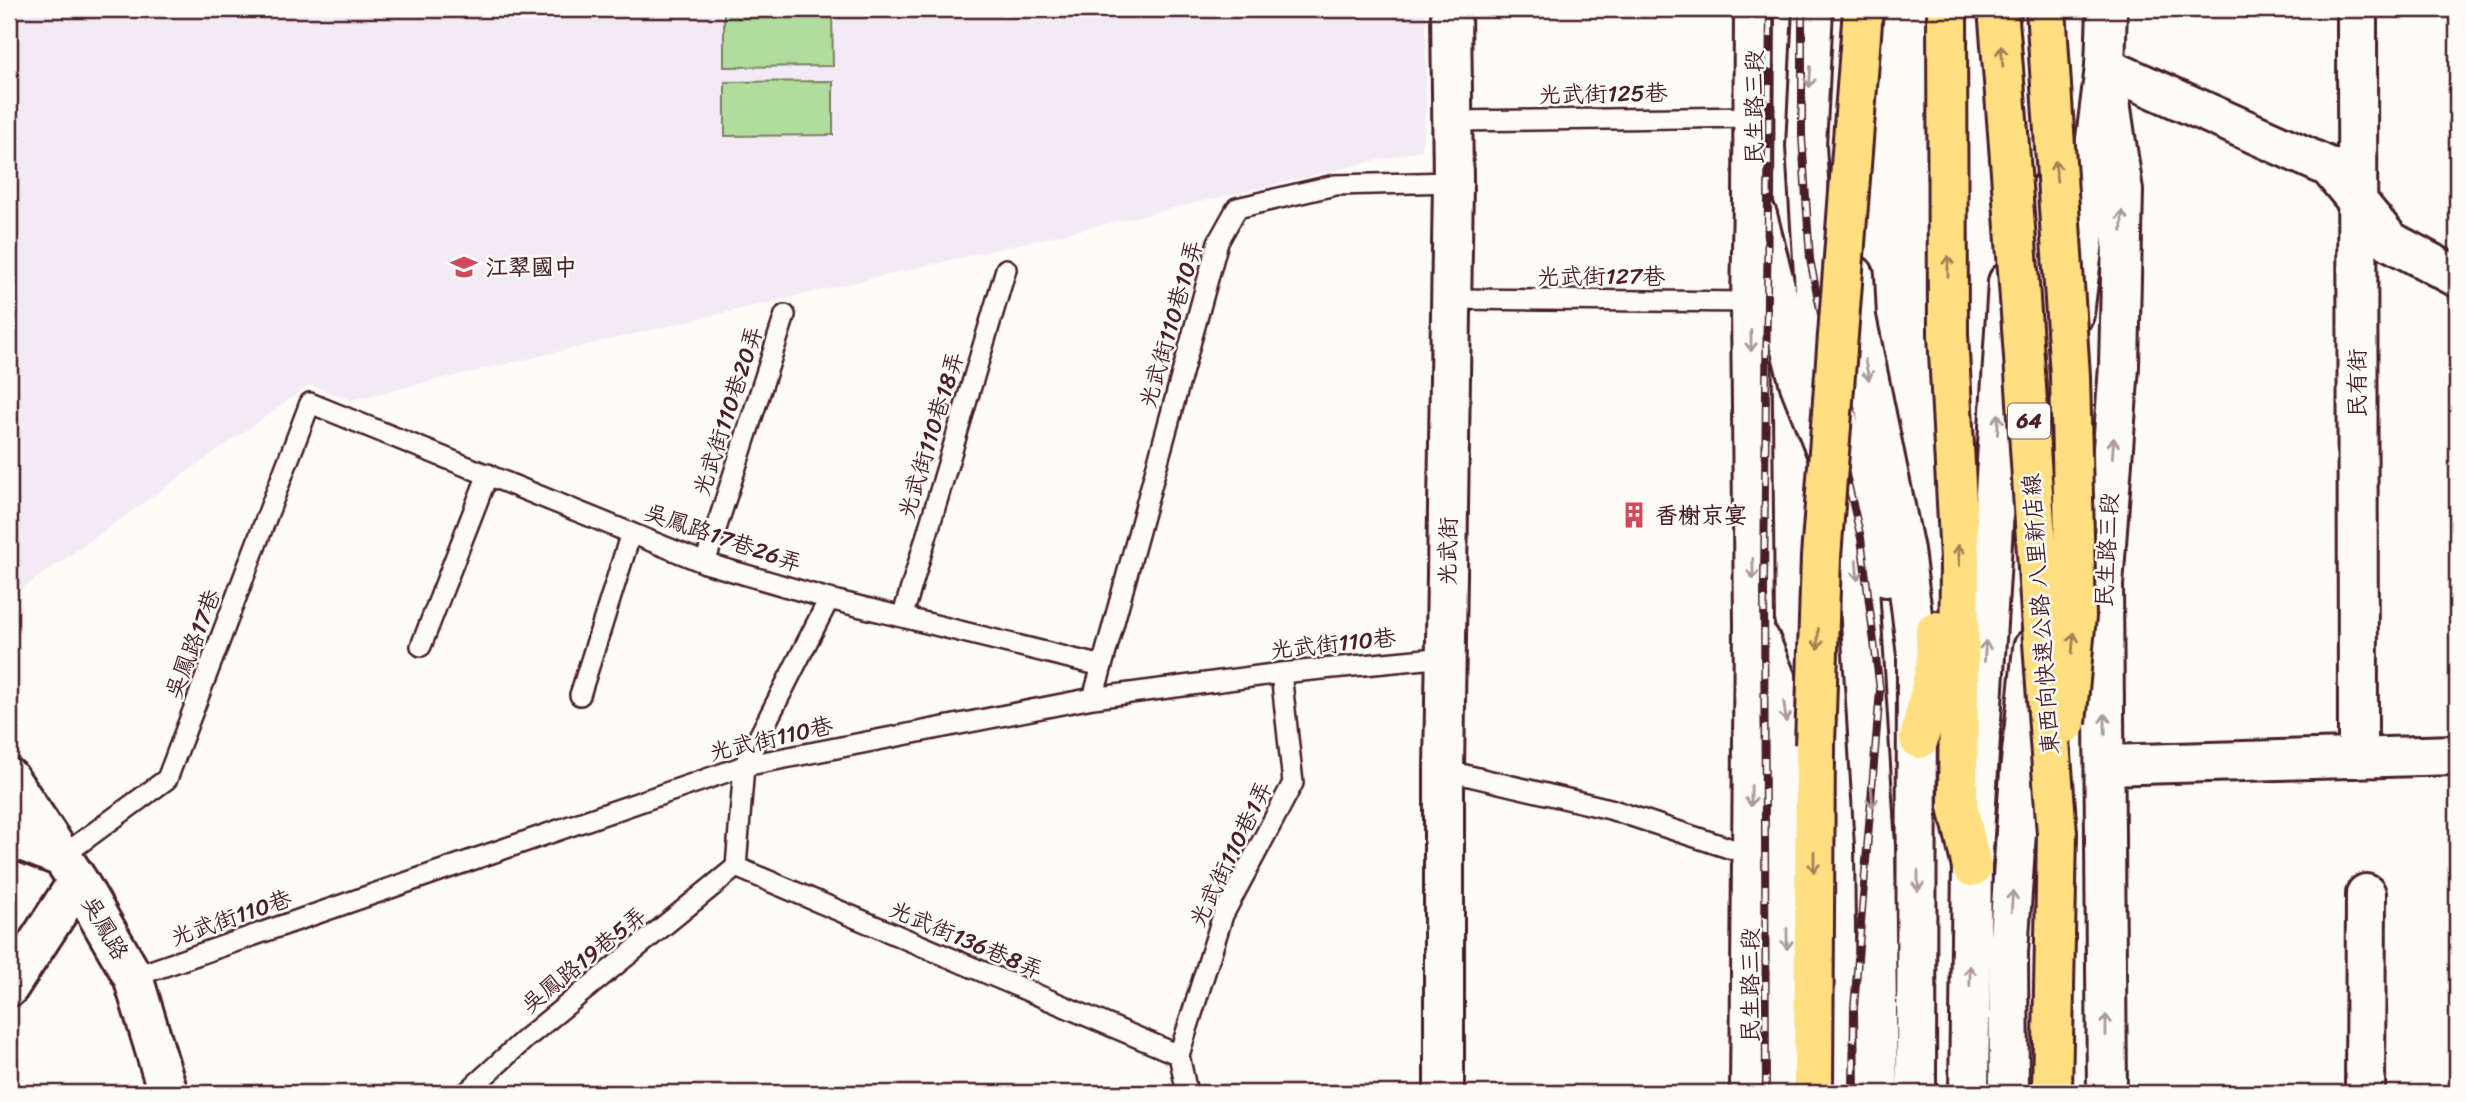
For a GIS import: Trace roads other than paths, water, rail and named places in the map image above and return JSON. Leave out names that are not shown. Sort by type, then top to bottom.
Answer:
[{"type":"highway","points":[[1813,1093],[1815,745],[1821,557],[1863,9]]},
{"type":"highway","points":[[1919,739],[1936,663],[1923,334],[1923,9]]},
{"type":"highway","points":[[1947,9],[1948,334],[1960,559],[1958,806],[1972,867]]},
{"type":"highway","name":"東西向快速公路 八里新店線","points":[[1998,9],[2020,268],[2039,615],[2057,833],[2052,1093]]},
{"type":"highway","points":[[2044,9],[2070,376],[2075,603],[2057,833]]},
{"type":"street","name":"光武街","points":[[1444,1093],[1444,770],[1452,299],[1451,9]]},
{"type":"street","name":"民生路三段","points":[[1750,1093],[1754,625],[1751,302],[1754,9]]},
{"type":"street","points":[[1813,9],[1806,146],[1819,354],[1857,487],[1884,562],[1897,655],[1919,739]]},
{"type":"street","points":[[1847,9],[1846,85],[1856,317],[1904,550],[1917,655],[1919,739],[1916,1093]]},
{"type":"street","points":[[1969,1093],[1972,867],[2004,326],[2024,122],[2044,9]]},
{"type":"street","name":"民生路三段","points":[[2107,9],[2105,67],[2123,191],[2119,366],[2104,585],[2107,1093]]},
{"type":"street","name":"民有街","points":[[2357,9],[2358,758]]},
{"type":"street","points":[[2009,1093],[2008,952],[2020,772],[2050,489],[2089,209],[2105,67],[2329,167],[2390,241],[2457,277]]},
{"type":"street","points":[[1753,200],[1800,385],[1854,524],[1875,846],[1878,1093]]},
{"type":"street","name":"民生路三段","points":[[1754,625],[1787,707],[1787,1093]]},
{"type":"street","points":[[2105,765],[2457,755]]},
{"type":"street","name":"吳鳳路","points":[[9,778],[69,869],[133,978],[167,1093]]},
{"type":"street","points":[[9,836],[69,869],[9,987]]},
{"type":"street","points":[[2365,1093],[2366,894]]},
{"type":"lane","name":"光武街125巷","points":[[1452,121],[1754,117]]},
{"type":"lane","name":"光武街110巷10弄","points":[[1102,666],[1219,242],[1237,208],[1335,185],[1452,182]]},
{"type":"lane","name":"光武街110巷18弄","points":[[903,615],[1006,270]]},
{"type":"lane","name":"光武街127巷","points":[[1452,299],[1751,302]]},
{"type":"lane","name":"光武街110巷20弄","points":[[705,563],[785,315]]},
{"type":"lane","name":"吳鳳路17巷26弄","points":[[310,403],[705,563],[830,599],[1102,666]]},
{"type":"lane","name":"吳鳳路17巷","points":[[69,869],[167,779],[310,403]]},
{"type":"lane","points":[[421,646],[488,474]]},
{"type":"lane","points":[[580,695],[631,533]]},
{"type":"lane","points":[[736,867],[744,766],[830,599]]},
{"type":"lane","name":"光武街110巷","points":[[133,978],[744,766],[1093,698],[1281,673],[1447,657]]},
{"type":"lane","points":[[1093,698],[1102,666]]},
{"type":"lane","name":"光武街110巷1弄","points":[[1187,1093],[1179,1055],[1223,915],[1293,783],[1281,673]]},
{"type":"lane","points":[[1444,770],[1610,809],[1750,855]]},
{"type":"lane","name":"光武街136巷8弄","points":[[736,867],[1179,1055]]},
{"type":"lane","name":"吳鳳路19巷5弄","points":[[466,1093],[525,1040],[736,867]]},
{"type":"railway","points":[[1766,1093],[1764,581],[1770,9]]},
{"type":"railway","points":[[1802,9],[1802,137],[1810,259],[1836,390],[1843,462],[1861,538],[1880,690],[1854,1008],[1853,1093]]},
{"type":"place","name":"江翠國中","points":[[464,267]]},
{"type":"place","name":"香榭京宴","points":[[1634,515]]}]
